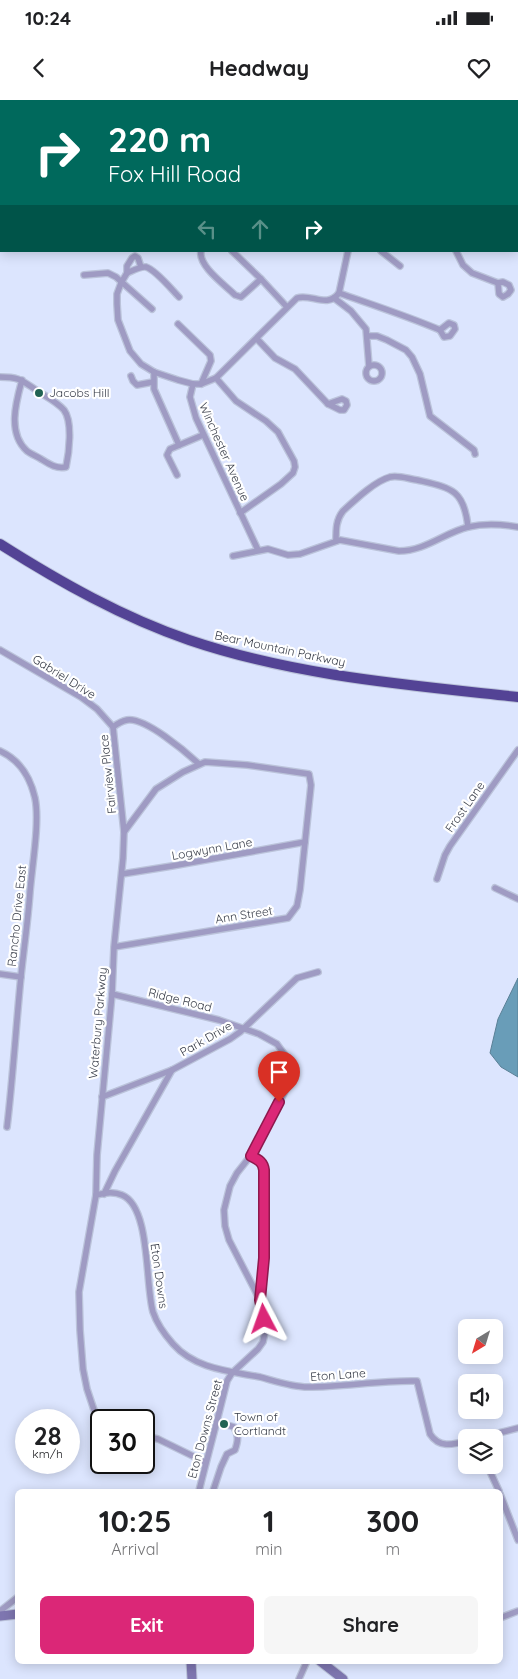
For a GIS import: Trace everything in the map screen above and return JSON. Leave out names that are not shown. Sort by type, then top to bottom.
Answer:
[{"type":"highway","name":"Bear Mountain Parkway","points":[[0,544],[55,578],[121,612],[172,634],[216,648],[279,664],[334,674],[518,697]]},
{"type":"highway","name":"Bear Mountain Parkway","points":[[0,552],[64,590],[113,615],[165,638],[217,655],[281,671],[354,683],[518,702]]},
{"type":"street","points":[[201,252],[200,256],[204,265],[235,295],[241,296],[261,279]]},
{"type":"street","points":[[233,252],[287,307]]},
{"type":"street","points":[[141,267],[140,260],[135,256],[132,258],[127,266],[127,272],[117,294],[118,320],[124,338],[135,358],[154,372],[193,384],[201,384],[216,378],[297,298],[302,296],[322,301],[334,298],[339,293],[348,252]]},
{"type":"street","points":[[382,252],[400,266]]},
{"type":"street","points":[[456,252],[463,265],[472,273],[498,283]]},
{"type":"street","points":[[127,272],[146,267],[179,297]]},
{"type":"street","points":[[84,274],[108,273],[116,277],[152,309]]},
{"type":"street","points":[[339,293],[367,304],[396,312],[440,330]]},
{"type":"street","points":[[334,298],[351,311],[366,329],[370,366]]},
{"type":"street","points":[[178,324],[210,355],[211,361],[201,384]]},
{"type":"street","points":[[368,336],[377,336],[406,350],[412,357],[420,374],[430,416],[474,450],[475,454]]},
{"type":"street","points":[[257,339],[275,358],[295,369],[328,404]]},
{"type":"street","points":[[154,372],[154,389],[179,446]]},
{"type":"street","points":[[131,376],[132,381],[137,385],[153,382]]},
{"type":"street","points":[[0,377],[15,377],[22,380],[65,411],[69,431],[66,467],[56,468],[27,451],[17,436],[14,423],[22,380]]},
{"type":"street","name":"Winchester Avenue","points":[[193,384],[191,391],[192,406],[203,435],[240,513],[293,473],[294,461],[278,432],[266,421],[236,401],[216,378]]},
{"type":"street","points":[[177,476],[167,455],[170,450],[203,435]]},
{"type":"street","points":[[336,540],[336,523],[343,511],[383,480],[394,476],[448,488],[454,492],[462,501],[468,527]]},
{"type":"street","points":[[240,513],[258,550]]},
{"type":"street","points":[[233,556],[268,549],[288,555],[300,554],[336,540],[409,551],[421,548],[468,527],[494,523],[518,527]]},
{"type":"street","name":"Gabriel Drive","points":[[0,650],[81,697],[98,710],[113,727]]},
{"type":"street","name":"Fairview Place","points":[[124,832],[113,727],[126,720],[140,722],[182,748],[199,764]]},
{"type":"street","name":"Frost Lane","points":[[437,879],[450,846],[518,750]]},
{"type":"street","name":"Rancho Drive East","points":[[0,751],[11,757],[24,769],[29,778],[35,800],[35,837],[7,1127]]},
{"type":"street","name":"Ann Street","points":[[114,947],[288,918],[297,906],[311,778],[306,773],[247,765],[205,762],[199,764]]},
{"type":"street","points":[[124,832],[156,788],[199,764]]},
{"type":"street","name":"Waterbury Parkway","points":[[94,1409],[83,1369],[80,1292],[96,1195],[97,1155],[112,994],[124,832]]},
{"type":"street","name":"Logwynn Lane","points":[[122,874],[305,842]]},
{"type":"street","points":[[495,888],[518,899]]},
{"type":"street","name":"Park Drive","points":[[104,1194],[172,1070],[230,1039],[297,978],[318,972]]},
{"type":"street","points":[[0,974],[21,977]]},
{"type":"street","name":"Ridge Road","points":[[112,994],[219,1020],[259,1034],[277,1044],[290,1062],[292,1069],[287,1087],[251,1156]]},
{"type":"street","points":[[102,1097],[172,1070]]},
{"type":"street","points":[[232,1373],[252,1356],[263,1342],[265,1332],[260,1300],[264,1258],[264,1170],[260,1160],[251,1156],[237,1173],[230,1186],[224,1210],[224,1219],[229,1240],[260,1300]]},
{"type":"street","name":"Eton Downs","points":[[104,1194],[111,1192],[122,1195],[135,1207],[140,1217],[153,1310],[164,1333],[175,1346],[198,1362],[232,1373]]},
{"type":"street","points":[[96,1195],[104,1194]]},
{"type":"street","name":"Eton Lane","points":[[232,1373],[306,1387],[397,1380],[417,1381],[430,1434],[434,1440],[442,1445],[458,1443]]},
{"type":"street","name":"Eton Downs Street","points":[[199,1489],[205,1462],[213,1442],[227,1381],[232,1373]]},
{"type":"street","points":[[214,1489],[223,1462],[227,1454],[235,1450],[238,1439],[238,1434],[234,1427],[217,1422]]},
{"type":"street","points":[[503,1432],[518,1428]]},
{"type":"street","points":[[155,1438],[205,1462]]},
{"type":"street","points":[[491,1474],[497,1489]]},
{"type":"street","points":[[503,1503],[518,1540]]},
{"type":"street","points":[[0,1611],[15,1599]]},
{"type":"street","points":[[503,1617],[518,1611]]},
{"type":"street","points":[[0,1616],[15,1614]]},
{"type":"street","points":[[191,1664],[192,1679]]},
{"type":"street","points":[[299,1679],[305,1664]]},
{"type":"street","points":[[324,1664],[343,1679]]},
{"type":"water","points":[[518,978],[518,1077],[501,1067],[490,1053],[498,1019]]},
{"type":"place","name":"Jacobs Hill","points":[[39,393]]},
{"type":"place","name":"Town of Cortlandt","points":[[224,1424]]},
{"type":"route","points":[[264,1319],[260,1300],[262,1295],[261,1285],[264,1258],[264,1170],[260,1160],[251,1156],[279,1102]]}]
